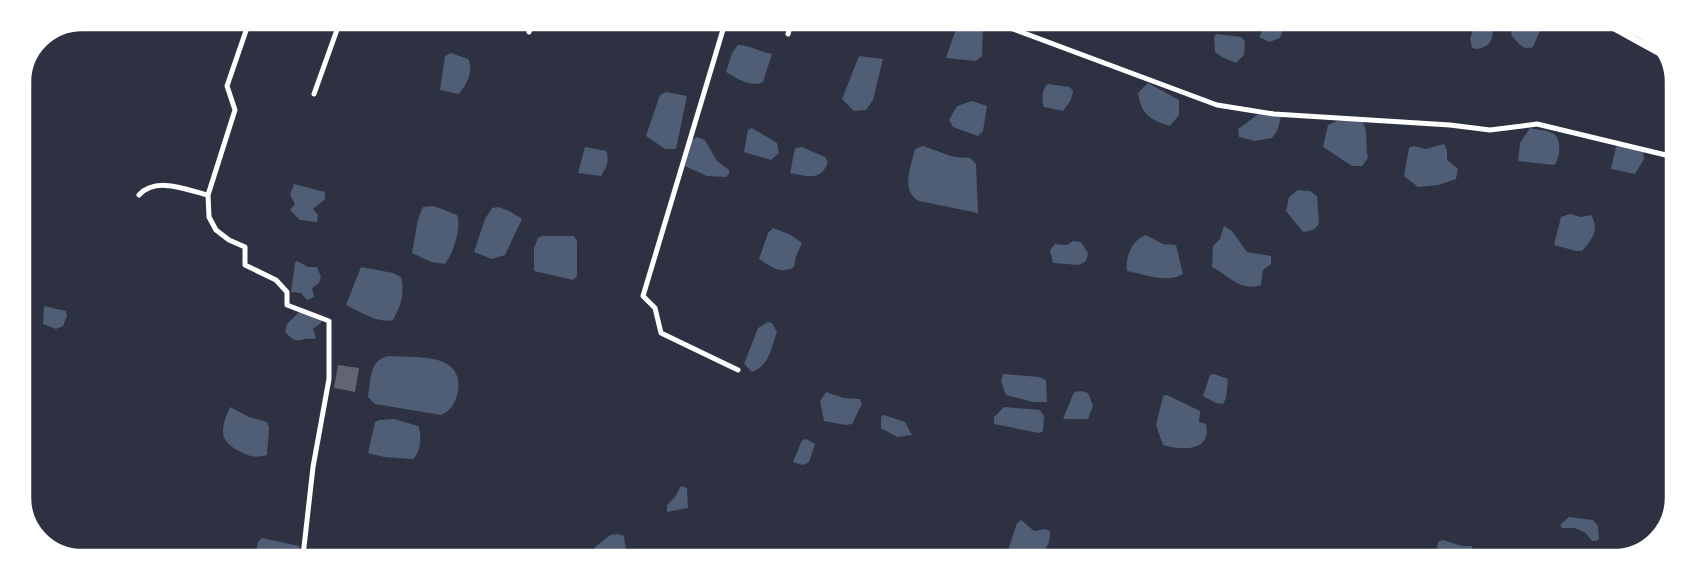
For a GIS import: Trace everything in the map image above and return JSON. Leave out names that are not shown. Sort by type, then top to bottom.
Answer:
[{"type":"main road","points":[[1619,30],[1656,51]]},
{"type":"street","points":[[246,30],[227,86],[234,110],[208,195],[209,217],[216,230],[229,240],[245,247],[244,265],[276,280],[287,292],[287,305],[329,321],[329,379],[313,467],[304,550]]},
{"type":"street","points":[[314,94],[337,30]]},
{"type":"street","points":[[723,30],[643,296],[655,308],[662,333],[738,370]]},
{"type":"street","points":[[788,34],[789,30]]},
{"type":"street","points":[[1016,30],[1217,105],[1274,114],[1450,125],[1490,130],[1538,124],[1666,155]]},
{"type":"street","points":[[139,195],[144,189],[158,184],[208,195]]},
{"type":"water","points":[[956,30],[983,30],[982,56],[976,61],[946,58]]},
{"type":"water","points":[[1263,30],[1283,30],[1280,38],[1269,42],[1259,37]]},
{"type":"water","points":[[1473,30],[1493,30],[1491,41],[1482,48],[1472,48],[1470,38]]},
{"type":"water","points":[[1512,30],[1540,30],[1533,47],[1529,48],[1523,47],[1511,35]]},
{"type":"water","points":[[1216,34],[1241,37],[1245,41],[1244,55],[1236,63],[1215,52],[1214,37]]},
{"type":"water","points":[[738,45],[772,54],[763,82],[758,84],[749,83],[726,72],[732,53]]},
{"type":"water","points":[[451,53],[468,59],[470,64],[469,77],[459,94],[440,90],[445,56]]},
{"type":"water","points":[[859,56],[883,59],[873,100],[866,110],[854,111],[842,99]]},
{"type":"water","points":[[1148,83],[1179,100],[1179,115],[1170,126],[1152,118],[1141,106],[1138,93]]},
{"type":"water","points":[[1048,84],[1070,87],[1073,91],[1071,100],[1063,111],[1044,107],[1044,89]]},
{"type":"water","points":[[666,92],[687,96],[676,149],[665,149],[646,136],[660,95]]},
{"type":"water","points":[[972,101],[987,106],[983,131],[978,136],[953,127],[949,120],[957,106]]},
{"type":"water","points":[[1260,113],[1281,117],[1277,131],[1272,138],[1255,141],[1239,137],[1238,129]]},
{"type":"water","points":[[1361,120],[1366,132],[1368,158],[1362,166],[1352,166],[1323,147],[1328,125],[1337,121]]},
{"type":"water","points":[[752,128],[777,143],[779,153],[771,160],[744,152],[748,130]]},
{"type":"water","points":[[1530,128],[1549,132],[1557,137],[1559,150],[1558,159],[1554,165],[1518,161],[1520,143]]},
{"type":"water","points":[[697,137],[705,140],[717,161],[729,170],[729,174],[726,177],[707,176],[685,166],[692,140]]},
{"type":"water","points":[[1444,144],[1447,150],[1447,160],[1458,169],[1456,179],[1438,185],[1418,187],[1404,176],[1409,148],[1413,146],[1426,149]]},
{"type":"water","points":[[1620,144],[1643,149],[1644,159],[1635,174],[1611,169],[1616,147]]},
{"type":"water","points":[[923,146],[954,157],[970,158],[976,164],[978,213],[919,201],[913,197],[908,185],[909,170],[915,149]]},
{"type":"water","points":[[585,147],[606,151],[606,167],[601,176],[578,173]]},
{"type":"water","points":[[802,147],[825,157],[828,162],[821,173],[813,176],[790,173],[795,148]]},
{"type":"water","points":[[294,184],[325,192],[325,199],[313,209],[318,215],[317,222],[300,220],[290,210],[295,204],[290,195]]},
{"type":"water","points":[[1298,190],[1310,191],[1317,196],[1319,222],[1317,227],[1311,231],[1303,232],[1286,211],[1289,197]]},
{"type":"water","points":[[434,206],[457,215],[458,220],[456,240],[445,264],[431,262],[412,253],[418,219],[423,207]]},
{"type":"water","points":[[498,207],[522,219],[505,255],[492,259],[474,252],[485,219],[492,208]]},
{"type":"water","points":[[1570,214],[1581,217],[1591,215],[1594,220],[1594,234],[1582,251],[1554,245],[1561,217]]},
{"type":"water","points":[[1224,226],[1232,231],[1247,252],[1271,256],[1271,264],[1263,270],[1261,285],[1254,287],[1241,285],[1212,267],[1213,246],[1220,239]]},
{"type":"water","points":[[773,228],[791,235],[802,243],[796,256],[794,267],[780,270],[759,259],[768,233]]},
{"type":"water","points":[[1146,235],[1163,244],[1176,245],[1183,274],[1177,277],[1163,278],[1127,271],[1127,260],[1130,250],[1141,237]]},
{"type":"water","points":[[542,236],[574,236],[577,241],[577,276],[573,280],[534,271],[534,248],[538,238]]},
{"type":"water","points":[[1073,241],[1081,242],[1088,253],[1086,261],[1079,265],[1053,263],[1050,250],[1055,244],[1067,245]]},
{"type":"water","points":[[297,261],[308,267],[317,267],[321,277],[319,283],[312,288],[314,297],[307,300],[301,293],[291,292],[295,263]]},
{"type":"water","points":[[361,267],[393,273],[401,277],[402,299],[393,320],[375,319],[346,305]]},
{"type":"water","points":[[44,306],[66,311],[67,316],[63,326],[56,329],[43,324]]},
{"type":"water","points":[[300,311],[321,317],[321,323],[313,329],[316,338],[296,340],[285,332],[287,324]]},
{"type":"water","points":[[768,322],[772,323],[777,332],[771,350],[763,365],[752,372],[744,364],[758,328]]},
{"type":"water","points":[[389,356],[436,360],[446,363],[454,369],[458,378],[458,391],[450,409],[441,415],[375,404],[368,397],[372,371],[378,361]]},
{"type":"water","points":[[1003,374],[1039,377],[1046,380],[1047,402],[1033,402],[1006,395],[1001,381]]},
{"type":"water","points":[[1214,374],[1228,379],[1226,398],[1223,404],[1216,403],[1203,396],[1210,375]]},
{"type":"water","points":[[826,392],[844,398],[860,399],[862,404],[852,424],[846,425],[824,421],[820,401]]},
{"type":"water","points":[[1074,392],[1088,393],[1093,406],[1088,419],[1063,419]]},
{"type":"water","points":[[1167,395],[1200,411],[1199,422],[1206,424],[1207,433],[1200,445],[1178,448],[1163,445],[1156,425],[1163,396]]},
{"type":"water","points":[[230,407],[249,417],[267,422],[269,427],[267,455],[251,456],[233,448],[228,443],[223,433],[223,428]]},
{"type":"water","points":[[1004,407],[1040,410],[1044,416],[1043,431],[1039,433],[994,424],[994,417]]},
{"type":"water","points":[[884,415],[905,422],[912,435],[897,437],[881,428],[881,417]]},
{"type":"water","points":[[394,419],[418,426],[420,443],[418,452],[413,459],[384,457],[368,453],[375,422]]},
{"type":"water","points":[[806,439],[815,444],[809,462],[803,465],[793,462],[802,440]]},
{"type":"water","points":[[681,486],[687,488],[688,508],[667,512],[667,505],[675,497]]},
{"type":"water","points":[[1569,517],[1593,520],[1598,526],[1599,539],[1592,541],[1586,533],[1575,528],[1562,528],[1560,525]]},
{"type":"water","points":[[1021,520],[1034,531],[1045,529],[1050,531],[1047,547],[1044,550],[1008,550],[1017,523]]},
{"type":"water","points":[[618,534],[624,536],[626,550],[594,550],[595,547],[610,535]]},
{"type":"water","points":[[262,538],[299,546],[300,550],[256,550],[258,542]]},
{"type":"water","points":[[1443,540],[1462,546],[1472,546],[1473,550],[1437,550],[1438,542]]},
{"type":"building","points":[[338,365],[359,368],[355,392],[334,388]]}]
